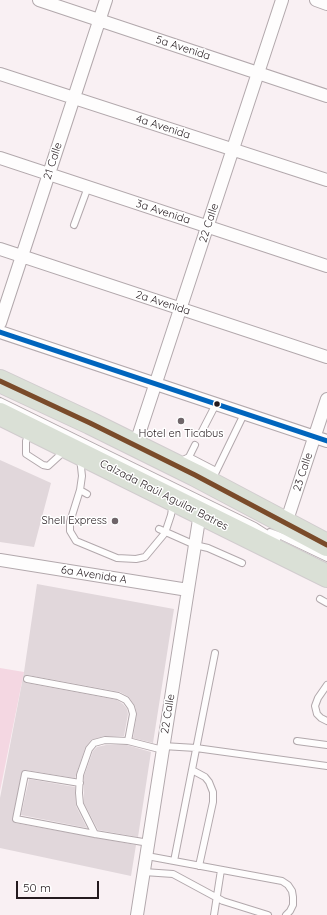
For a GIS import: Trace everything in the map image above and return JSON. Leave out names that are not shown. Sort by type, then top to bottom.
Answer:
[{"type":"highway","points":[[0,381],[90,423],[135,446],[181,461],[213,477],[286,523],[327,545]]},
{"type":"highway","name":"Calzada Raúl Aguilar Batres","points":[[0,414],[327,576]]},
{"type":"street","name":"5a Avenida","points":[[39,0],[327,96]]},
{"type":"street","name":"21 Calle","points":[[0,323],[106,0]]},
{"type":"street","name":"22 Calle","points":[[135,446],[282,0]]},
{"type":"street","points":[[316,0],[327,4]]},
{"type":"street","name":"4a Avenida","points":[[0,74],[327,180]]},
{"type":"street","name":"3a Avenida","points":[[0,158],[327,266]]},
{"type":"street","name":"2a Avenida","points":[[0,249],[327,357]]},
{"type":"street","points":[[0,332],[327,441]]},
{"type":"street","name":"23 Calle","points":[[286,523],[327,399]]},
{"type":"street","name":"22 Calle","points":[[137,915],[200,513]]},
{"type":"street","name":"6a Avenida A","points":[[0,560],[188,590]]},
{"type":"lane","points":[[74,225],[88,187]]},
{"type":"lane","points":[[0,401],[255,526],[283,537],[327,558]]},
{"type":"lane","points":[[201,433],[216,404]]},
{"type":"lane","points":[[213,477],[244,414]]},
{"type":"lane","points":[[181,461],[195,445]]},
{"type":"lane","points":[[73,450],[82,476],[80,490],[70,522],[70,531],[76,541],[117,558],[136,559],[145,557],[165,532],[171,516],[174,500]]},
{"type":"lane","points":[[80,490],[87,494]]},
{"type":"lane","points":[[255,526],[280,542],[327,565]]},
{"type":"lane","points":[[158,529],[242,563]]},
{"type":"lane","points":[[320,599],[327,603]]},
{"type":"lane","points":[[174,861],[215,653]]},
{"type":"lane","points":[[27,679],[118,696],[126,700],[133,714],[128,741]]},
{"type":"lane","points":[[326,689],[318,698],[316,706],[317,714],[327,721]]},
{"type":"lane","points":[[95,834],[80,804],[78,793],[80,775],[89,749],[94,743],[105,740],[128,741],[163,748],[196,748],[327,766]]},
{"type":"lane","points":[[297,741],[327,745]]},
{"type":"lane","points":[[192,770],[205,777],[213,792],[213,802],[199,866]]},
{"type":"lane","points":[[80,783],[25,774],[16,819],[149,843]]},
{"type":"lane","points":[[146,856],[282,881],[288,885],[292,891],[293,897],[293,905],[286,915]]},
{"type":"lane","points":[[214,915],[221,870]]},
{"type":"lane","points":[[144,872],[173,874],[223,901],[268,915]]},
{"type":"shaded area","points":[[0,668],[24,672],[0,791]]},
{"type":"building","points":[[0,460],[51,483],[34,547],[0,542]]},
{"type":"building","points":[[37,584],[174,609],[153,743],[133,738],[137,714],[135,706],[129,697],[120,692],[28,675],[24,676],[23,679],[26,683],[117,700],[127,709],[128,714],[124,736],[105,736],[91,740],[85,748],[75,778],[26,770],[22,771],[12,821],[15,823],[136,845],[131,876],[0,848],[0,798],[24,672]]},
{"type":"building","points":[[106,745],[127,745],[151,752],[138,837],[98,830],[84,803],[84,776],[93,751],[97,747]]},
{"type":"building","points":[[29,779],[75,787],[76,806],[87,828],[21,815]]},
{"type":"transit line","points":[[0,332],[327,441]]},
{"type":"transit line","points":[[0,381],[90,423],[195,475],[327,545]]},
{"type":"place","name":"Hotel en Ticabus","points":[[181,421]]},
{"type":"place","name":"Shell Express","points":[[115,521]]}]
